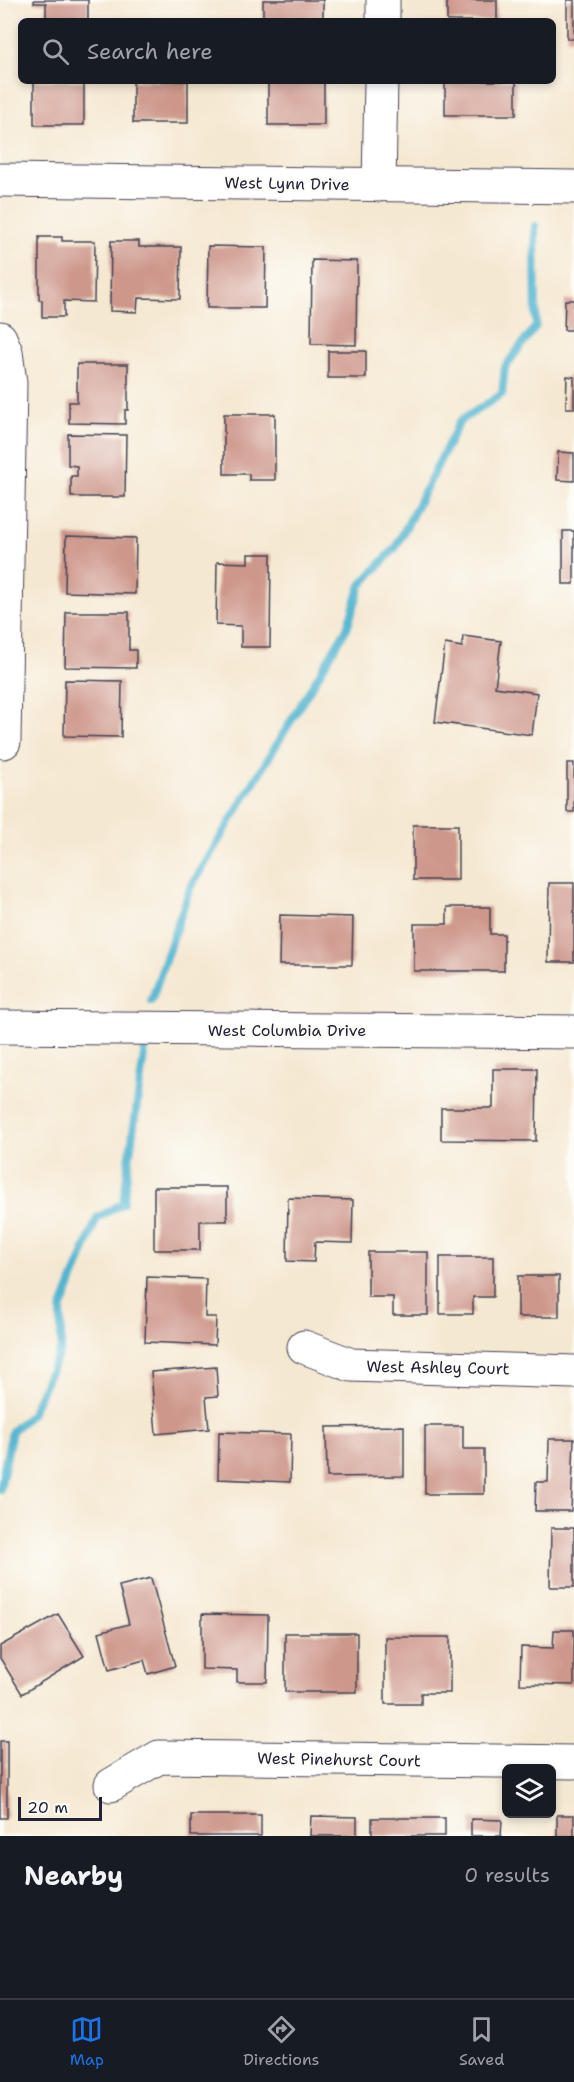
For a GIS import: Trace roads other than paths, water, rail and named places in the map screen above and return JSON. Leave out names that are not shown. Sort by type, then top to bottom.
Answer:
[{"type":"street","points":[[383,0],[383,18]]},
{"type":"street","points":[[379,185],[381,84]]},
{"type":"street","name":"West Lynn Drive","points":[[0,180],[574,187]]},
{"type":"street","points":[[0,338],[6,352],[10,383],[4,742]]},
{"type":"street","name":"West Columbia Drive","points":[[0,1027],[574,1032]]},
{"type":"street","name":"West Ashley Court","points":[[304,1347],[351,1365],[574,1372]]},
{"type":"street","name":"West Pinehurst Court","points":[[111,1785],[159,1756],[574,1762]]},
{"type":"waterway","points":[[151,1001],[190,888],[347,628],[361,585],[396,547],[460,421],[502,394],[505,367],[536,326],[535,226]]},
{"type":"waterway","points":[[0,1489],[12,1431],[31,1414],[61,1349],[61,1310],[97,1218],[123,1203],[146,1041]]}]
